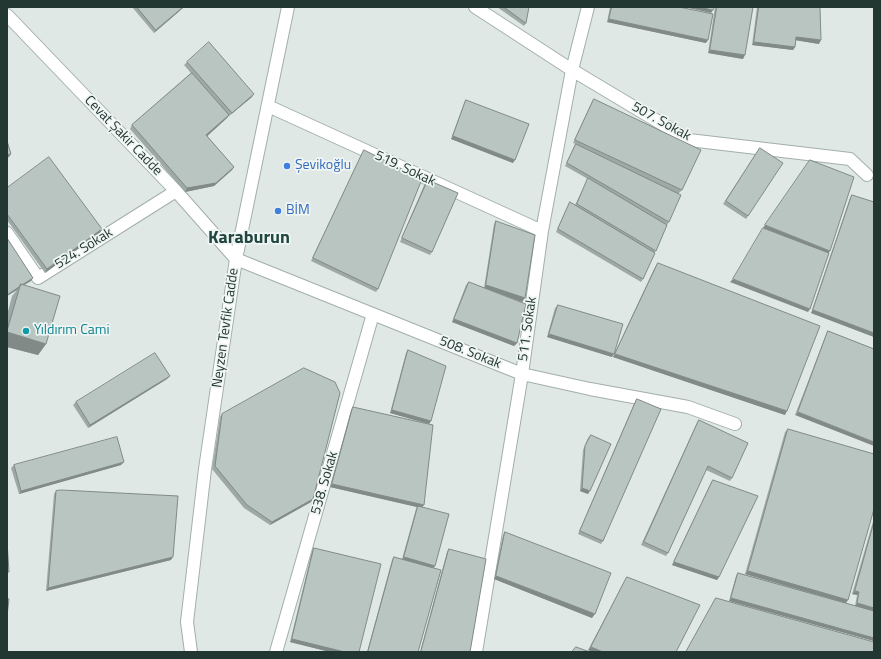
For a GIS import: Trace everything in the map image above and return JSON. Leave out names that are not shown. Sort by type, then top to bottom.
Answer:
[{"type":"street","name":"Neyzen Tevfik Cadde","points":[[191,652],[187,622],[205,469],[236,259],[288,7]]},
{"type":"street","name":"507. Sokak","points":[[475,7],[572,70],[689,140],[850,159],[867,175]]},
{"type":"street","name":"511. Sokak","points":[[476,652],[522,374],[542,231],[572,70],[588,7]]},
{"type":"street","name":"Cevat Şakir Cadde","points":[[7,15],[176,191],[236,259]]},
{"type":"street","name":"519. Sokak","points":[[268,106],[542,231]]},
{"type":"street","name":"524. Sokak","points":[[7,233],[38,278],[176,191]]},
{"type":"street","name":"508. Sokak","points":[[236,259],[522,374],[590,389],[688,407],[735,424]]},
{"type":"street","name":"538. Sokak","points":[[276,652],[374,314]]},
{"type":"building","points":[[137,7],[183,7],[156,30]]},
{"type":"building","points":[[504,7],[529,7],[526,23]]},
{"type":"building","points":[[612,7],[679,7],[713,14],[708,40],[609,19]]},
{"type":"building","points":[[701,7],[714,7],[713,10]]},
{"type":"building","points":[[717,7],[753,7],[745,55],[710,50]]},
{"type":"building","points":[[759,7],[820,7],[821,40],[796,37],[795,47],[754,42]]},
{"type":"building","points":[[209,42],[254,94],[232,113],[187,62]]},
{"type":"building","points":[[192,73],[229,115],[206,135],[234,167],[216,183],[187,188],[132,125]]},
{"type":"building","points":[[594,99],[701,150],[682,190],[575,140]]},
{"type":"building","points":[[466,100],[529,124],[515,160],[453,136]]},
{"type":"building","points":[[7,141],[11,154],[7,155]]},
{"type":"building","points":[[576,144],[681,195],[669,222],[567,163]]},
{"type":"building","points":[[760,148],[783,163],[748,216],[726,201]]},
{"type":"building","points":[[364,150],[422,179],[378,289],[313,258]]},
{"type":"building","points":[[49,157],[102,229],[47,269],[7,214],[7,188]]},
{"type":"building","points":[[810,160],[854,177],[830,251],[765,225]]},
{"type":"building","points":[[588,178],[667,225],[656,251],[577,204]]},
{"type":"building","points":[[428,180],[458,193],[432,252],[402,238]]},
{"type":"building","points":[[852,195],[874,202],[874,333],[813,310]]},
{"type":"building","points":[[570,202],[655,253],[643,279],[558,229]]},
{"type":"building","points":[[496,221],[535,235],[525,298],[486,285]]},
{"type":"building","points":[[763,228],[829,253],[810,309],[733,279]]},
{"type":"building","points":[[7,238],[33,278],[22,285],[21,284],[7,295]]},
{"type":"building","points":[[658,263],[820,326],[787,411],[615,354]]},
{"type":"building","points":[[469,282],[526,304],[517,343],[454,319]]},
{"type":"building","name":"Yıldırım Cami","points":[[21,284],[60,296],[46,344],[7,332]]},
{"type":"building","points":[[558,305],[623,324],[614,354],[549,334]]},
{"type":"building","points":[[828,331],[874,349],[874,442],[798,412]]},
{"type":"building","points":[[408,350],[446,366],[431,421],[392,410]]},
{"type":"building","points":[[155,353],[170,376],[90,425],[76,402]]},
{"type":"building","points":[[304,368],[335,382],[340,393],[313,499],[272,522],[247,505],[215,466],[222,414]]},
{"type":"building","points":[[637,399],[661,409],[603,541],[580,531]]},
{"type":"building","points":[[353,407],[433,425],[424,505],[332,484]]},
{"type":"building","points":[[699,420],[748,443],[732,478],[708,466],[668,553],[644,542]]},
{"type":"building","points":[[788,429],[874,454],[874,509],[848,600],[748,571]]},
{"type":"building","points":[[591,435],[611,444],[590,491],[582,488],[585,446]]},
{"type":"building","points":[[117,437],[124,462],[21,491],[14,465]]},
{"type":"building","points":[[713,480],[758,496],[719,577],[674,562]]},
{"type":"building","points":[[61,490],[178,496],[173,557],[48,588],[56,491]]},
{"type":"building","points":[[418,506],[449,514],[435,566],[404,557]]},
{"type":"building","points":[[874,522],[874,608],[857,603],[859,592],[855,591]]},
{"type":"building","points":[[505,532],[611,573],[595,614],[496,576]]},
{"type":"building","points":[[7,541],[9,572],[7,572]]},
{"type":"building","points":[[314,548],[381,564],[359,652],[345,652],[292,639]]},
{"type":"building","points":[[449,549],[486,559],[470,652],[421,652]]},
{"type":"building","points":[[394,557],[441,570],[418,652],[368,652]]},
{"type":"building","points":[[738,573],[874,611],[874,638],[731,598]]},
{"type":"building","points":[[627,577],[700,605],[676,652],[603,652],[591,647]]},
{"type":"building","points":[[7,598],[9,599],[7,616]]},
{"type":"building","points":[[716,598],[874,642],[874,652],[686,652]]},
{"type":"building","points":[[576,647],[590,652],[572,652]]},
{"type":"place","name":"Şevikoğlu","points":[[287,166]]},
{"type":"place","name":"BİM","points":[[278,211]]},
{"type":"place","name":"Yıldırım Cami","points":[[26,331]]},
{"type":"district","name":"Karaburun","points":[[249,239]]}]
